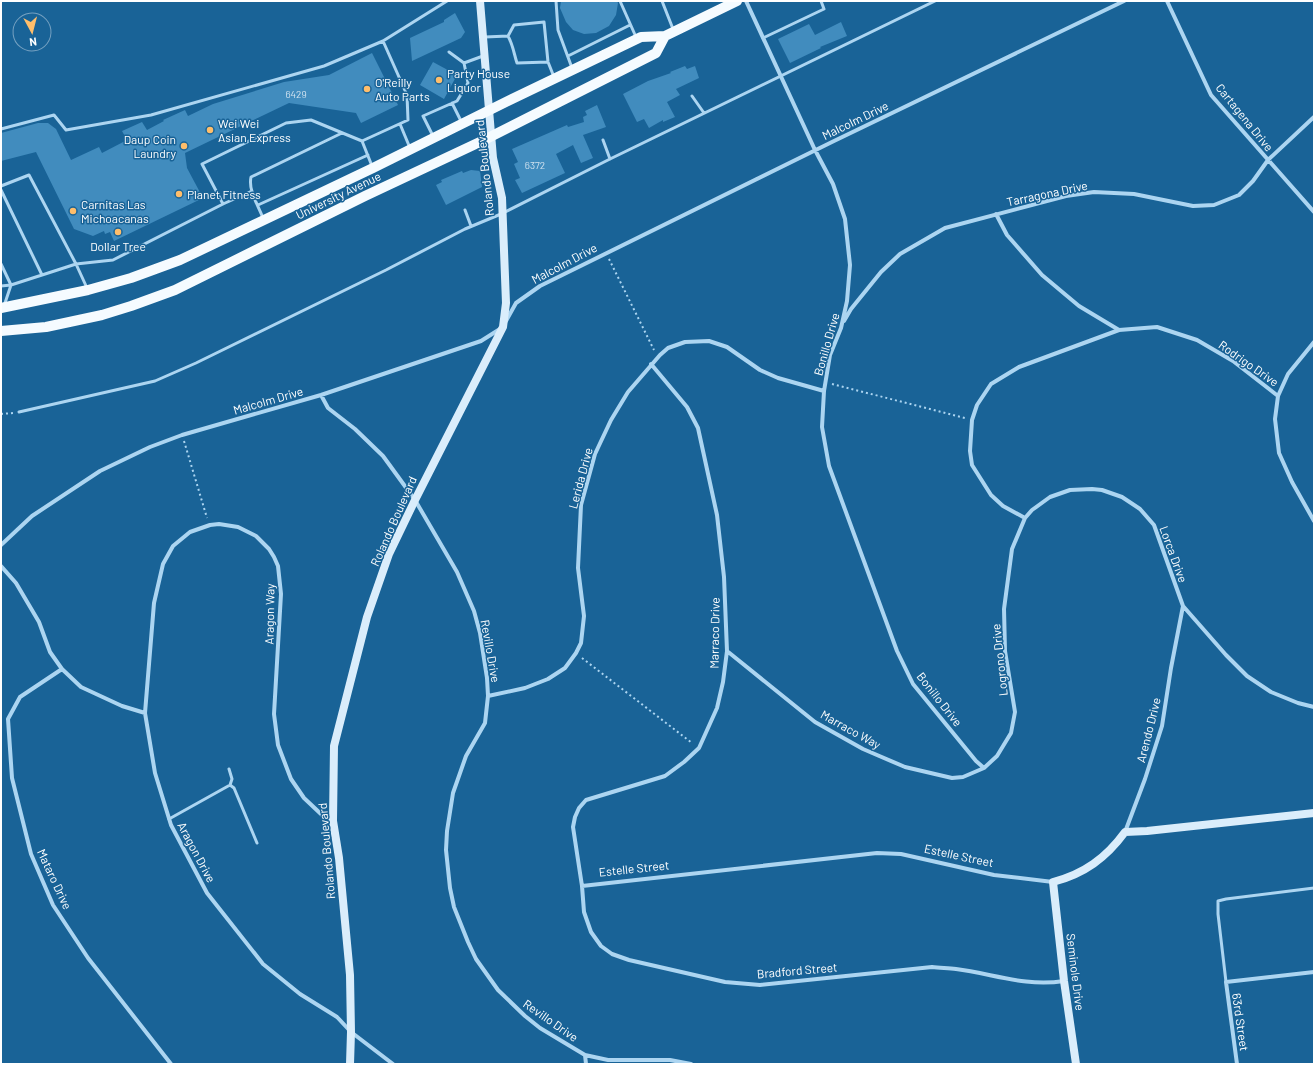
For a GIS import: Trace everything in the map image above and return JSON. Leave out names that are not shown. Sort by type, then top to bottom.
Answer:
[{"type":"main road","name":"University Avenue","points":[[2,308],[88,290],[131,278],[180,260],[373,168],[636,39],[641,37],[664,36],[737,1]]},
{"type":"main road","name":"University Avenue","points":[[1,331],[46,327],[102,315],[175,290],[492,136],[656,53],[664,36]]},
{"type":"street","name":"Rolando Boulevard","points":[[350,1064],[352,1032],[350,975],[334,821],[334,746],[368,617],[389,554],[503,327],[506,303],[502,198],[493,158],[480,1]]},
{"type":"street","name":"Bonillo Drive","points":[[746,1],[815,150],[833,184],[845,219],[850,265],[847,301],[841,328],[830,355],[824,391],[822,427],[829,466],[897,651],[913,684],[976,761],[984,768]]},
{"type":"street","name":"Malcolm Drive","points":[[1,545],[32,516],[100,471],[150,447],[182,435],[321,394],[481,341],[503,327],[516,303],[540,286],[606,252],[815,150],[1124,1]]},
{"type":"street","name":"Cartagena Drive","points":[[1167,1],[1211,95],[1314,212]]},
{"type":"street","name":"Tarragona Drive","points":[[841,328],[851,309],[881,272],[900,254],[945,228],[1066,196],[1094,192],[1134,194],[1193,206],[1214,205],[1238,195],[1253,181],[1268,160],[1314,117]]},
{"type":"street","points":[[996,214],[1006,235],[1042,275],[1079,306],[1119,330]]},
{"type":"street","name":"Rodrigo Drive","points":[[1119,330],[1157,328],[1197,340],[1233,361],[1278,396]]},
{"type":"street","points":[[1024,518],[1003,506],[991,495],[972,464],[970,452],[972,420],[977,406],[991,384],[1019,367],[1119,330]]},
{"type":"street","name":"Lerida Drive","points":[[488,696],[525,688],[548,679],[565,668],[576,653],[581,643],[584,616],[578,568],[581,505],[595,454],[611,420],[628,392],[658,357],[668,348],[684,342],[709,341],[727,347],[760,370],[778,378],[824,391]]},
{"type":"street","points":[[1314,342],[1288,374],[1278,396],[1275,419],[1279,453],[1292,482],[1314,521]]},
{"type":"street","name":"Marraco Drive","points":[[582,886],[573,827],[579,808],[586,800],[665,776],[684,762],[699,748],[717,708],[723,682],[727,651],[724,577],[717,515],[698,428],[687,406],[651,364]]},
{"type":"street","name":"Revillo Drive","points":[[321,394],[328,408],[356,429],[383,456],[415,500],[447,553],[466,591],[480,633],[485,656],[488,696],[485,723],[475,739],[459,774],[453,793],[447,831],[447,856],[450,888],[454,907],[476,959],[498,990],[511,1004],[530,1020],[556,1038],[585,1055],[608,1060],[670,1060],[691,1064]]},
{"type":"street","name":"Lorca Drive","points":[[1024,518],[1032,510],[1050,498],[1070,490],[1102,490],[1122,497],[1140,509],[1154,525],[1183,606],[1236,666],[1258,685],[1298,703],[1314,707]]},
{"type":"street","name":"Logrono Drive","points":[[984,768],[997,756],[1011,733],[1015,712],[1005,651],[1004,609],[1012,549],[1024,518]]},
{"type":"street","name":"Aragon Way","points":[[146,713],[154,603],[163,564],[173,546],[190,532],[210,525],[238,527],[256,536],[269,549],[278,566],[281,594],[274,714],[278,745],[290,779],[304,798],[322,815],[334,821]]},
{"type":"street","points":[[1,566],[16,583],[39,622],[50,652],[62,669],[81,687],[122,706],[146,713]]},
{"type":"street","name":"Arendo Drive","points":[[1125,832],[1145,779],[1162,726],[1183,606]]},
{"type":"street","name":"Marraco Way","points":[[727,651],[816,722],[863,749],[905,767],[952,778],[963,777],[984,768]]},
{"type":"street","name":"Mataro Drive","points":[[62,669],[20,697],[8,720],[12,778],[31,854],[53,905],[88,958],[171,1064]]},
{"type":"street","name":"Aragon Drive","points":[[146,713],[155,773],[170,825],[207,893],[263,964],[300,994],[337,1018],[352,1032],[393,1064]]},
{"type":"street","points":[[1125,832],[1147,831],[1314,813]]},
{"type":"street","name":"Estelle Street","points":[[582,886],[877,853],[901,854],[994,875],[1053,882],[1076,874],[1098,862],[1113,848],[1125,832]]},
{"type":"street","name":"Seminole Drive","points":[[1053,882],[1064,980],[1076,1064]]},
{"type":"street","name":"Bradford Street","points":[[582,886],[584,912],[591,932],[601,946],[612,954],[629,960],[725,982],[760,985],[932,967],[957,969],[1012,980],[1051,982],[1064,980]]},
{"type":"street","points":[[1226,982],[1314,972]]},
{"type":"street","name":"63rd Street","points":[[1226,982],[1237,1064]]},
{"type":"street","points":[[585,1055],[586,1064]]},
{"type":"lane","points":[[1,129],[54,115],[66,130],[151,115],[324,66],[383,41],[447,1]]},
{"type":"lane","points":[[556,1],[558,30],[573,70]]},
{"type":"lane","points":[[620,1],[636,39]]},
{"type":"lane","points":[[662,1],[674,31]]},
{"type":"lane","points":[[763,38],[824,9],[821,1]]},
{"type":"lane","points":[[19,412],[155,381],[196,363],[471,226],[502,214],[610,159],[935,1]]},
{"type":"lane","points":[[508,36],[514,25],[544,22],[548,62],[555,79]]},
{"type":"lane","points":[[568,56],[630,25]]},
{"type":"lane","points":[[483,37],[508,36]]},
{"type":"lane","points":[[508,36],[512,42],[517,63],[548,62]]},
{"type":"lane","points":[[362,141],[408,120],[407,95],[383,41]]},
{"type":"lane","points":[[434,138],[423,116],[457,101],[468,83],[464,63],[449,52]]},
{"type":"lane","points":[[464,63],[485,56]]},
{"type":"lane","points":[[692,96],[704,113]]},
{"type":"lane","points":[[452,103],[462,124]]},
{"type":"lane","points":[[222,204],[202,164],[286,123],[311,120],[362,141],[373,168]]},
{"type":"lane","points":[[400,124],[411,149]]},
{"type":"lane","points":[[264,220],[252,191],[250,179],[253,175],[342,133]]},
{"type":"lane","points":[[603,140],[610,159]]},
{"type":"lane","points":[[258,205],[368,155]]},
{"type":"lane","points":[[1,186],[29,175],[88,290]]},
{"type":"lane","points":[[1,190],[42,275]]},
{"type":"lane","points":[[1,286],[11,285],[76,264],[113,260],[222,204],[252,191]]},
{"type":"lane","points":[[465,210],[471,226]]},
{"type":"lane","points":[[1,264],[11,285],[2,308]]},
{"type":"lane","points":[[169,819],[230,785],[232,779],[229,769]]},
{"type":"lane","points":[[230,785],[234,788],[257,842]]},
{"type":"lane","points":[[1226,982],[1218,914],[1218,901],[1314,888]]},
{"type":"path","points":[[606,252],[658,357]]},
{"type":"path","points":[[825,382],[972,420]]},
{"type":"path","points":[[1,414],[19,412]]},
{"type":"path","points":[[182,435],[210,525]]},
{"type":"path","points":[[576,653],[699,748]]},
{"type":"building","points":[[561,1],[617,1],[618,3],[616,15],[609,26],[596,33],[584,34],[573,30],[566,22],[560,8]]},
{"type":"building","points":[[455,13],[465,32],[461,38],[412,61],[410,38],[444,22],[444,20]]},
{"type":"building","points":[[841,22],[847,36],[820,47],[821,48],[790,63],[778,39],[809,24],[815,35]]},
{"type":"building","points":[[372,53],[398,105],[361,123],[356,113],[289,103],[185,153],[187,168],[203,198],[114,241],[110,232],[105,234],[104,231],[93,236],[74,229],[36,152],[1,161],[1,133],[38,123],[48,123],[56,129],[71,160],[99,147],[102,153],[127,140],[122,131],[142,122],[147,130],[164,121],[163,120],[185,110],[188,116],[213,104],[284,82],[329,75]]},
{"type":"building","name":"Party House Liquor","points":[[433,62],[457,75],[444,99],[420,85]]},
{"type":"building","points":[[685,66],[687,69],[695,66],[699,78],[676,89],[680,95],[667,102],[675,117],[663,122],[663,120],[649,128],[644,119],[637,122],[623,94],[648,81],[671,73],[670,72]]},
{"type":"building","points":[[597,105],[606,127],[583,135],[593,158],[581,163],[573,145],[556,154],[565,173],[522,193],[515,180],[520,178],[514,164],[518,162],[512,149],[567,125],[568,127],[584,122],[583,117],[587,115],[585,111]]},
{"type":"building","points":[[471,170],[480,171],[482,187],[446,205],[436,185],[442,182],[441,180],[462,171],[463,173]]},
{"type":"place","name":"Party House Liquor","points":[[439,80]]},
{"type":"place","name":"O'Reilly Auto Parts","points":[[367,89]]},
{"type":"place","name":"Wei Wei Asian Express","points":[[210,130]]},
{"type":"place","name":"Daup Coin Laundry","points":[[184,146]]},
{"type":"place","name":"Planet Fitness","points":[[179,194]]},
{"type":"place","name":"Carnitas Las Michoacanas","points":[[73,211]]},
{"type":"place","name":"Dollar Tree","points":[[118,232]]}]
